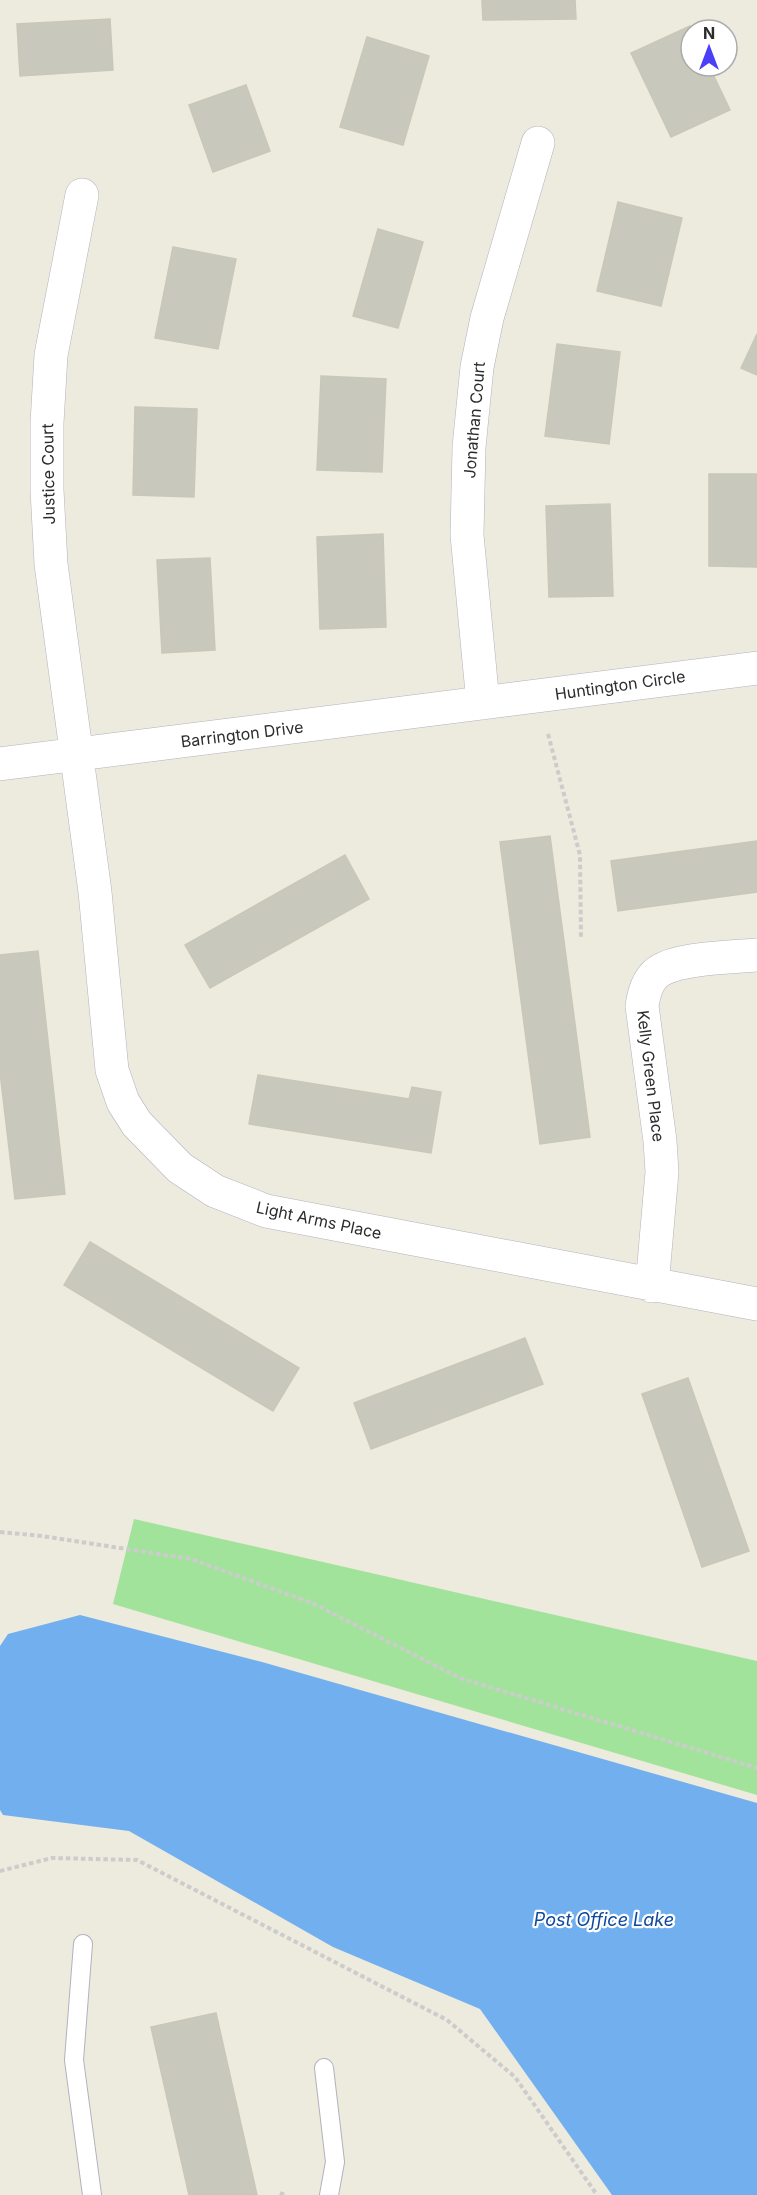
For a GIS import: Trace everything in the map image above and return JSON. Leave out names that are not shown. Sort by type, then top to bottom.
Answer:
[{"type":"street","name":"Jonathan Court","points":[[483,703],[467,535],[469,447],[477,367],[487,318],[538,143]]},
{"type":"street","name":"Justice Court","points":[[76,754],[51,564],[47,434],[51,355],[82,195]]},
{"type":"street","name":"Huntington Circle","points":[[483,703],[757,668]]},
{"type":"street","name":"Barrington Drive","points":[[0,764],[483,703]]},
{"type":"street","name":"Light Arms Place","points":[[76,754],[95,892],[112,1070],[123,1102],[137,1124],[180,1168],[215,1191],[266,1211],[652,1286],[757,1304]]},
{"type":"street","name":"Kelly Green Place","points":[[652,1286],[662,1172],[642,1005],[644,991],[660,970],[708,960],[757,955]]},
{"type":"lane","points":[[83,1944],[74,2060],[92,2195]]},
{"type":"lane","points":[[324,2068],[335,2162],[330,2195]]},
{"type":"path","points":[[548,734],[580,855],[580,938]]},
{"type":"path","points":[[0,1532],[42,1536],[191,1559],[312,1603],[460,1678],[757,1768]]},
{"type":"path","points":[[0,1871],[52,1858],[137,1860],[447,2020],[515,2077],[597,2195]]},
{"type":"green space","points":[[134,1519],[757,1661],[757,1795],[113,1604]]},
{"type":"water","name":"Post Office Lake","points":[[80,1615],[262,1662],[757,1803],[757,2195],[612,2195],[480,2009],[333,1947],[129,1831],[3,1815],[0,1810],[0,1646],[8,1634]]},
{"type":"building","points":[[482,0],[575,0],[576,19],[483,20]]},
{"type":"building","points":[[110,19],[113,70],[20,76],[17,24]]},
{"type":"building","points":[[679,31],[679,78],[715,78],[730,110],[671,137],[631,53]]},
{"type":"building","points":[[367,37],[429,56],[403,145],[340,127]]},
{"type":"building","points":[[246,85],[270,151],[213,172],[189,105]]},
{"type":"building","points":[[618,202],[682,218],[661,306],[597,291]]},
{"type":"building","points":[[378,229],[423,242],[398,328],[353,316]]},
{"type":"building","points":[[173,247],[236,259],[218,349],[155,338]]},
{"type":"building","points":[[757,334],[757,375],[741,368]]},
{"type":"building","points":[[557,344],[620,352],[609,444],[545,436]]},
{"type":"building","points":[[321,376],[386,379],[382,472],[317,470]]},
{"type":"building","points":[[135,407],[197,409],[194,497],[133,495]]},
{"type":"building","points":[[709,474],[757,474],[757,567],[709,566]]},
{"type":"building","points":[[610,504],[613,596],[549,597],[546,506]]},
{"type":"building","points":[[383,534],[386,627],[320,629],[317,537]]},
{"type":"building","points":[[210,558],[215,650],[162,653],[157,560]]},
{"type":"building","points":[[550,836],[590,1137],[540,1144],[500,842]]},
{"type":"building","points":[[757,841],[757,892],[618,911],[611,861]]},
{"type":"building","points":[[345,855],[369,899],[210,988],[185,945]]},
{"type":"building","points":[[38,951],[65,1194],[15,1199],[0,1072],[0,955]]},
{"type":"building","points":[[258,1075],[409,1099],[412,1087],[441,1092],[431,1153],[249,1124]]},
{"type":"building","points":[[90,1242],[299,1368],[273,1411],[64,1285]]},
{"type":"building","points":[[525,1338],[543,1384],[371,1449],[354,1403]]},
{"type":"building","points":[[688,1378],[749,1551],[702,1567],[642,1394]]},
{"type":"building","points":[[216,2013],[257,2195],[189,2195],[151,2027]]}]
